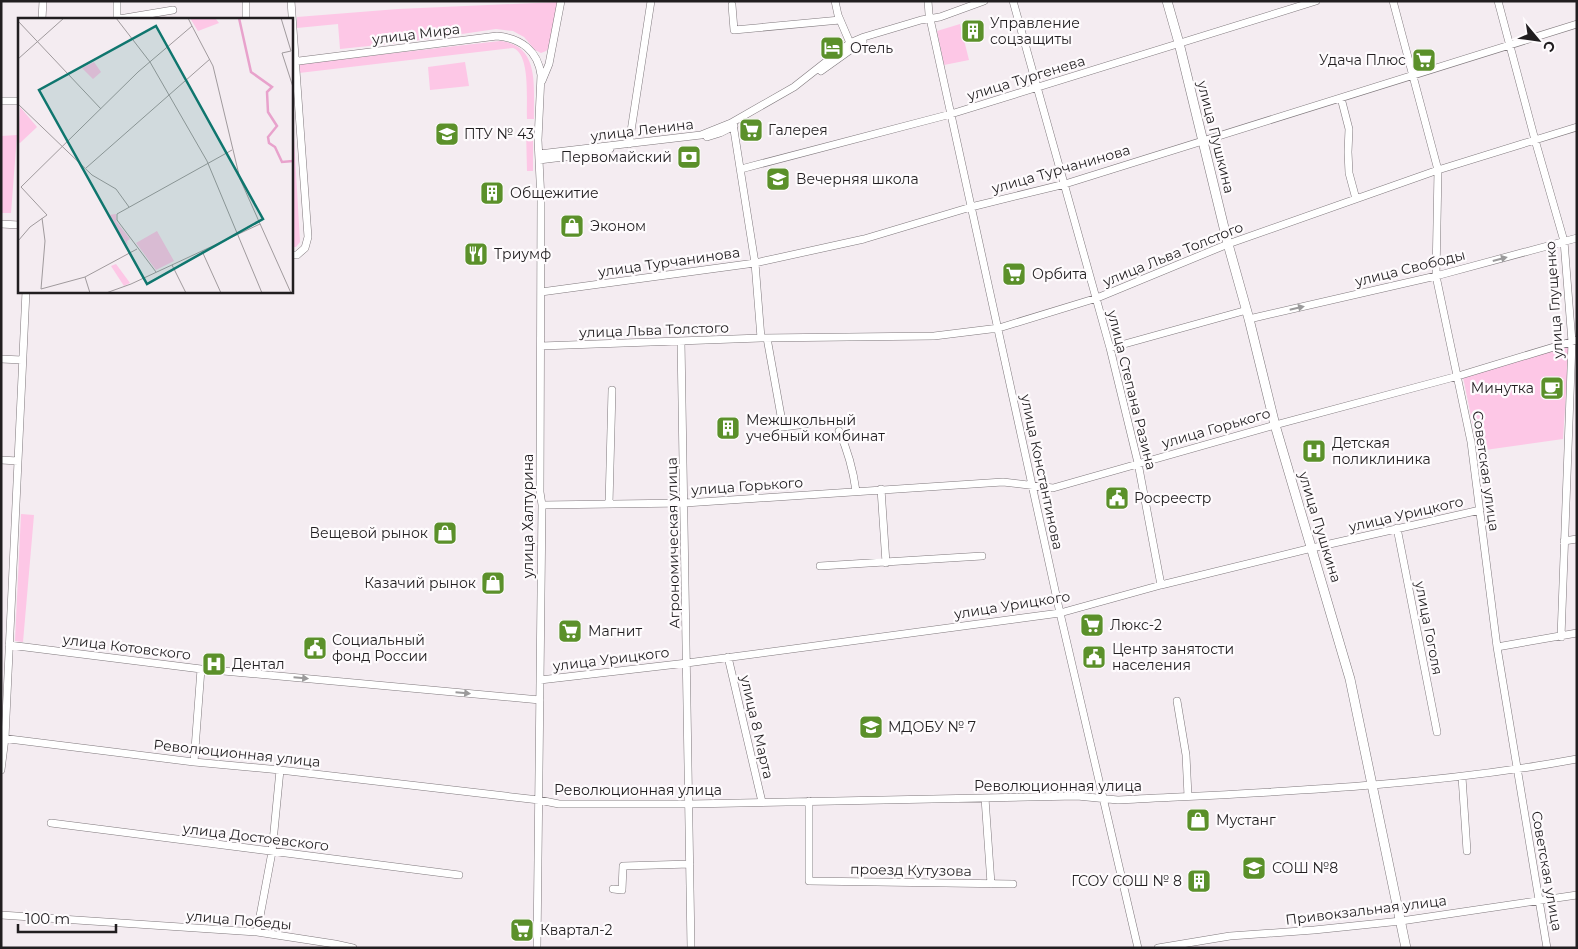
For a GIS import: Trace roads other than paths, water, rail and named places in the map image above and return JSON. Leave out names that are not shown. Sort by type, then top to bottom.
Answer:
[{"type":"main road","name":"улица Пушкина","points":[[1167,1],[1275,425],[1350,679],[1406,948]]},
{"type":"street","points":[[42,18],[43,1]]},
{"type":"street","points":[[117,1],[118,18]]},
{"type":"street","points":[[246,1],[246,18]]},
{"type":"street","points":[[291,1],[292,18]]},
{"type":"street","name":"улица Халтурина","points":[[540,84],[549,64],[561,1]]},
{"type":"street","points":[[629,144],[651,1]]},
{"type":"street","points":[[836,1],[840,20],[850,44]]},
{"type":"street","name":"улица Константинова","points":[[928,1],[1031,484],[1138,948]]},
{"type":"street","name":"улица Ленина","points":[[539,157],[701,135],[732,125],[794,87],[850,44],[864,37],[921,20],[931,20],[984,1]]},
{"type":"street","name":"улица Степана Разина","points":[[1013,1],[1110,348],[1138,463],[1161,585]]},
{"type":"street","name":"улица Тургенева","points":[[741,169],[951,114],[1316,1]]},
{"type":"street","name":"Советская улица","points":[[1393,1],[1438,170],[1436,276],[1471,442],[1497,647],[1547,948]]},
{"type":"street","name":"улица Глущенко","points":[[1498,1],[1564,241],[1574,341],[1567,444],[1561,637]]},
{"type":"street","points":[[732,5],[734,30],[840,20]]},
{"type":"street","points":[[124,18],[173,10]]},
{"type":"street","points":[[539,157],[596,153],[646,144],[699,140],[720,133],[791,94],[863,41],[931,20]]},
{"type":"street","points":[[292,21],[308,237],[306,248],[298,255],[292,255]]},
{"type":"street","name":"улица Турчанинова","points":[[541,292],[755,263],[864,239],[971,207],[1065,184],[1577,24]]},
{"type":"street","name":"улица Мира","points":[[294,62],[498,36],[518,40],[533,54]]},
{"type":"street","name":"улица Халтурина","points":[[533,54],[540,66],[538,140],[541,292],[540,492],[542,505],[537,948]]},
{"type":"street","points":[[1341,98],[1349,129],[1349,174],[1356,199]]},
{"type":"street","points":[[1,101],[18,101]]},
{"type":"street","points":[[732,125],[741,169],[764,338],[783,427],[806,424]]},
{"type":"street","name":"улица Льва Толстого","points":[[541,346],[764,338],[934,336],[999,328],[1097,298],[1228,244],[1438,170],[1577,127]]},
{"type":"street","points":[[1,224],[18,224]]},
{"type":"street","name":"улица Свободы","points":[[1110,348],[1248,315],[1436,276],[1577,238]]},
{"type":"street","points":[[1,770],[26,292]]},
{"type":"street","name":"Агрономическая улица","points":[[681,341],[691,948]]},
{"type":"street","name":"улица Горького","points":[[542,505],[684,503],[1003,482],[1053,488],[1275,425],[1458,376],[1574,341]]},
{"type":"street","points":[[1,358],[22,360]]},
{"type":"street","points":[[610,504],[612,390]]},
{"type":"street","points":[[838,431],[846,446],[852,466],[856,491]]},
{"type":"street","points":[[1567,444],[1577,442]]},
{"type":"street","points":[[1,460],[18,462]]},
{"type":"street","points":[[882,489],[886,563]]},
{"type":"street","name":"улица Урицкого","points":[[540,680],[687,663],[1060,613],[1161,585],[1480,510]]},
{"type":"street","name":"улица Гоголя","points":[[1397,528],[1437,732]]},
{"type":"street","points":[[1564,541],[1577,539]]},
{"type":"street","points":[[820,566],[982,556]]},
{"type":"street","points":[[1497,647],[1577,633]]},
{"type":"street","name":"улица Котовского","points":[[6,649],[540,700]]},
{"type":"street","name":"улица 8 Марта","points":[[728,657],[762,802]]},
{"type":"street","points":[[194,762],[200,668]]},
{"type":"street","points":[[1177,701],[1186,755],[1188,796]]},
{"type":"street","name":"Революционная улица","points":[[3,738],[194,762],[540,800],[559,804],[690,804],[1077,796],[1118,800],[1373,785],[1517,770],[1577,759]]},
{"type":"street","points":[[256,932],[272,852],[280,770]]},
{"type":"street","points":[[1462,777],[1467,851]]},
{"type":"street","points":[[985,798],[991,884]]},
{"type":"street","name":"проезд Кутузова","points":[[809,802],[809,882],[1013,884]]},
{"type":"street","name":"улица Достоевского","points":[[51,823],[459,875]]},
{"type":"street","points":[[613,889],[622,890],[623,866],[690,864]]},
{"type":"street","name":"Привокзальная улица","points":[[1158,948],[1230,936],[1401,921],[1577,895]]},
{"type":"street","name":"улица Победы","points":[[1,915],[256,932],[353,948]]},
{"type":"place","name":"Управление соцзащиты","points":[[973,31]]},
{"type":"place","name":"Отель","points":[[832,48]]},
{"type":"place","name":"Удача Плюс","points":[[1424,60]]},
{"type":"place","name":"Галерея","points":[[751,130]]},
{"type":"place","name":"ПТУ № 43","points":[[447,134]]},
{"type":"place","name":"Первомайский","points":[[689,157]]},
{"type":"place","name":"Вечерняя школа","points":[[778,179]]},
{"type":"place","name":"Общежитие","points":[[492,193]]},
{"type":"place","name":"Эконом","points":[[572,226]]},
{"type":"place","name":"Триумф","points":[[476,254]]},
{"type":"place","name":"Орбита","points":[[1014,274]]},
{"type":"place","name":"Минутка","points":[[1552,388]]},
{"type":"place","name":"Межшкольный учебный комбинат","points":[[728,428]]},
{"type":"place","name":"Детская поликлиника","points":[[1314,451]]},
{"type":"place","name":"Росреестр","points":[[1117,498]]},
{"type":"place","name":"Вещевой рынок","points":[[445,533]]},
{"type":"place","name":"Казачий рынок","points":[[493,583]]},
{"type":"place","name":"Люкс-2","points":[[1092,625]]},
{"type":"place","name":"Магнит","points":[[570,631]]},
{"type":"place","name":"Социальный фонд России","points":[[315,648]]},
{"type":"place","name":"Центр занятости населения","points":[[1094,657]]},
{"type":"place","name":"Дентал","points":[[214,664]]},
{"type":"place","name":"МДОБУ № 7","points":[[871,727]]},
{"type":"place","name":"Мустанг","points":[[1198,820]]},
{"type":"place","name":"СОШ №8","points":[[1254,868]]},
{"type":"place","name":"ГСОУ СОШ № 8","points":[[1199,881]]},
{"type":"place","name":"Квартал-2","points":[[522,930]]}]
